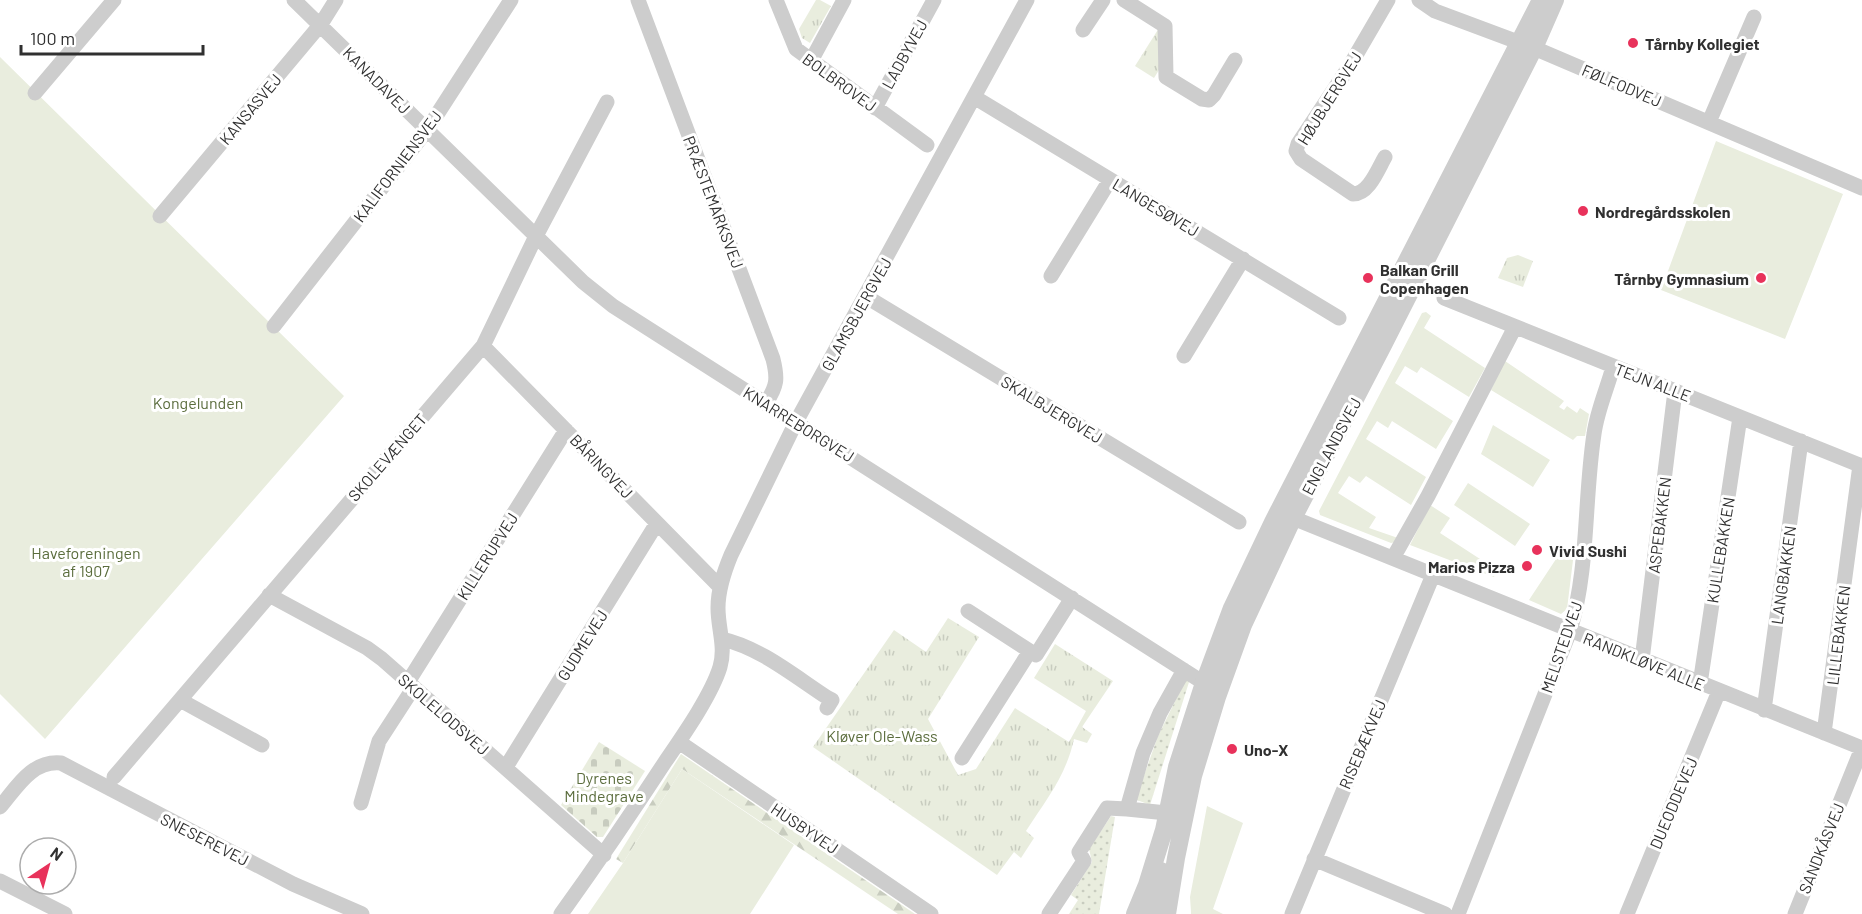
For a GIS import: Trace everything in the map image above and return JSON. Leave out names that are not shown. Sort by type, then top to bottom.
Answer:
[{"type":"street","points":[[35,93],[114,0]]},
{"type":"street","name":"KANADAVEJ","points":[[294,0],[536,236]]},
{"type":"street","name":"KANSASVEJ","points":[[160,216],[321,24],[336,0]]},
{"type":"street","name":"KALIFORNIENSVEJ","points":[[274,326],[427,130],[511,0]]},
{"type":"street","name":"PRÆSTEMARKSVEJ","points":[[638,0],[773,359],[777,375],[774,390],[766,403]]},
{"type":"street","name":"BOLBROVEJ","points":[[776,0],[796,49],[927,145]]},
{"type":"street","points":[[811,61],[844,0]]},
{"type":"street","name":"LADBYVEJ","points":[[875,108],[934,0]]},
{"type":"street","name":"GLAMSBJERGVEJ","points":[[561,914],[604,855],[679,742],[714,682],[723,650],[718,609],[720,587],[731,555],[796,422],[1027,0]]},
{"type":"street","points":[[1083,30],[1103,0]]},
{"type":"street","points":[[1124,0],[1165,26],[1166,77],[1202,99],[1209,100],[1215,94],[1235,60]]},
{"type":"street","name":"HØJBJERGVEJ","points":[[1385,157],[1365,191],[1353,194],[1301,159],[1296,151],[1298,144],[1349,67],[1388,0]]},
{"type":"street","name":"FØLFODVEJ","points":[[1419,0],[1435,11],[1527,45],[1862,188]]},
{"type":"street","name":"ENGLANDSVEJ","points":[[1170,909],[1193,776],[1217,696],[1243,625],[1293,518],[1527,45],[1542,0]]},
{"type":"street","name":"ENGLANDSVEJ","points":[[1135,914],[1147,885],[1166,822],[1177,767],[1204,683],[1232,608],[1273,522],[1527,45],[1555,0]]},
{"type":"street","points":[[1709,122],[1754,17]]},
{"type":"street","name":"LANGESØVEJ","points":[[974,97],[1339,318]]},
{"type":"street","name":"SKOLEVÆNGET","points":[[114,777],[483,346],[536,236],[607,102]]},
{"type":"street","points":[[1051,276],[1110,180]]},
{"type":"street","name":"KNARREBORGVEJ","points":[[536,236],[583,282],[613,306],[1204,683]]},
{"type":"street","points":[[1184,356],[1243,259]]},
{"type":"street","name":"SKALBJERGVEJ","points":[[865,296],[1239,522]]},
{"type":"street","name":"TEJN ALLE","points":[[1444,298],[1861,466]]},
{"type":"street","points":[[1393,558],[1442,470],[1515,327]]},
{"type":"street","name":"BÅRINGVEJ","points":[[483,346],[720,587]]},
{"type":"street","name":"MELSTEDVEJ","points":[[1458,914],[1570,631],[1578,603],[1594,431],[1613,367]]},
{"type":"street","name":"ASPEBAKKEN","points":[[1642,660],[1675,391]]},
{"type":"street","name":"KULLEBAKKEN","points":[[1700,684],[1740,417]]},
{"type":"street","name":"KILLERUPVEJ","points":[[361,803],[379,741],[411,684],[566,430]]},
{"type":"street","name":"LANGBAKKEN","points":[[1764,710],[1801,441]]},
{"type":"street","name":"LILLEBAKKEN","points":[[1824,733],[1861,466]]},
{"type":"street","name":"RANDKLØVE ALLE","points":[[1293,518],[1862,748]]},
{"type":"street","name":"GUDMEVEJ","points":[[506,767],[657,523]]},
{"type":"street","name":"RISEBÆKVEJ","points":[[1292,914],[1433,575]]},
{"type":"street","name":"SKOLELODSVEJ","points":[[269,595],[367,648],[411,684],[604,855]]},
{"type":"street","points":[[968,611],[1036,655],[1072,598]]},
{"type":"street","points":[[722,639],[740,643],[755,650],[832,700],[827,708]]},
{"type":"street","points":[[962,758],[1030,651]]},
{"type":"street","points":[[1126,809],[1143,753],[1160,713],[1184,669]]},
{"type":"street","name":"DUEODDEVEJ","points":[[1627,914],[1719,691]]},
{"type":"street","points":[[180,700],[262,745]]},
{"type":"street","name":"HUSBYVEJ","points":[[679,742],[931,914]]},
{"type":"street","name":"SANDKÅSVEJ","points":[[1794,914],[1862,748]]},
{"type":"street","name":"SNESEREVEJ","points":[[0,807],[32,770],[50,762],[61,763],[292,884],[362,914]]},
{"type":"street","points":[[1049,914],[1084,861],[1079,852],[1107,808],[1126,809],[1166,822]]},
{"type":"street","name":"ENGLANDSVEJ","points":[[1152,914],[1166,847],[1166,822]]},
{"type":"street","points":[[1314,859],[1445,914]]},
{"type":"street","points":[[0,881],[64,914]]},
{"type":"green space","points":[[816,0],[831,6],[810,43],[802,38],[799,29]]},
{"type":"green space","points":[[1159,28],[1159,70],[1154,78],[1135,66]]},
{"type":"green space","name":"Kongelunden","points":[[0,57],[344,396],[45,739],[0,694]]},
{"type":"green space","points":[[1716,141],[1843,194],[1785,339],[1661,290]]},
{"type":"green space","points":[[1518,255],[1533,261],[1523,287],[1498,278],[1507,258]]},
{"type":"green space","points":[[1426,312],[1431,316],[1424,328],[1485,368],[1469,397],[1421,367],[1417,373],[1405,366],[1395,383],[1453,421],[1436,449],[1392,421],[1388,428],[1377,421],[1366,439],[1426,477],[1411,505],[1366,476],[1360,483],[1349,476],[1338,493],[1376,517],[1369,528],[1398,538],[1396,542],[1391,543],[1320,515],[1319,511],[1422,313]]},
{"type":"green space","points":[[1505,361],[1564,401],[1559,407],[1564,410],[1567,406],[1577,413],[1580,408],[1589,414],[1585,436],[1577,436],[1573,440],[1491,390]]},
{"type":"green space","points":[[1493,425],[1550,460],[1533,487],[1481,454]]},
{"type":"green space","points":[[1468,483],[1530,524],[1515,546],[1454,505]]},
{"type":"green space","points":[[1430,505],[1450,518],[1440,533],[1497,570],[1494,577],[1410,545]]},
{"type":"green space","points":[[1574,552],[1567,609],[1561,614],[1529,600],[1560,553]]},
{"type":"green space","name":"Kløver Ole-Wass","points":[[948,618],[979,637],[928,719],[958,775],[976,769],[1015,708],[1069,742],[1086,711],[1034,678],[1055,644],[1113,681],[1082,727],[1092,734],[1087,743],[1074,739],[1061,776],[1026,831],[1034,838],[1021,858],[1014,852],[997,875],[813,747],[894,630],[926,652]]},
{"type":"green space","points":[[1190,679],[1150,805],[1136,798],[1158,736],[1185,681]]},
{"type":"green space","name":"Dyrenes Mindegrave","points":[[599,742],[645,771],[603,837],[597,837],[561,805]]},
{"type":"green space","points":[[681,754],[915,914],[898,914],[682,769],[623,863],[616,859]]},
{"type":"green space","points":[[682,769],[794,845],[750,914],[588,914],[623,863]]},
{"type":"green space","points":[[1207,806],[1243,823],[1213,909],[1223,914],[1191,914],[1190,897]]},
{"type":"green space","points":[[1111,816],[1115,817],[1099,914],[1069,914],[1078,900],[1071,895],[1092,862],[1089,849]]},
{"type":"place","name":"Tårnby Kollegiet","points":[[1633,43]]},
{"type":"place","name":"Nordregårdsskolen","points":[[1583,211]]},
{"type":"place","name":"Balkan Grill Copenhagen","points":[[1368,278]]},
{"type":"place","name":"Tårnby Gymnasium","points":[[1761,278]]},
{"type":"place","name":"Vivid Sushi","points":[[1537,550]]},
{"type":"place","name":"Marios Pizza","points":[[1527,566]]},
{"type":"place","name":"Uno-X","points":[[1232,749]]},
{"type":"park label","name":"Haveforeningen af 1907","points":[[86,561]]}]
